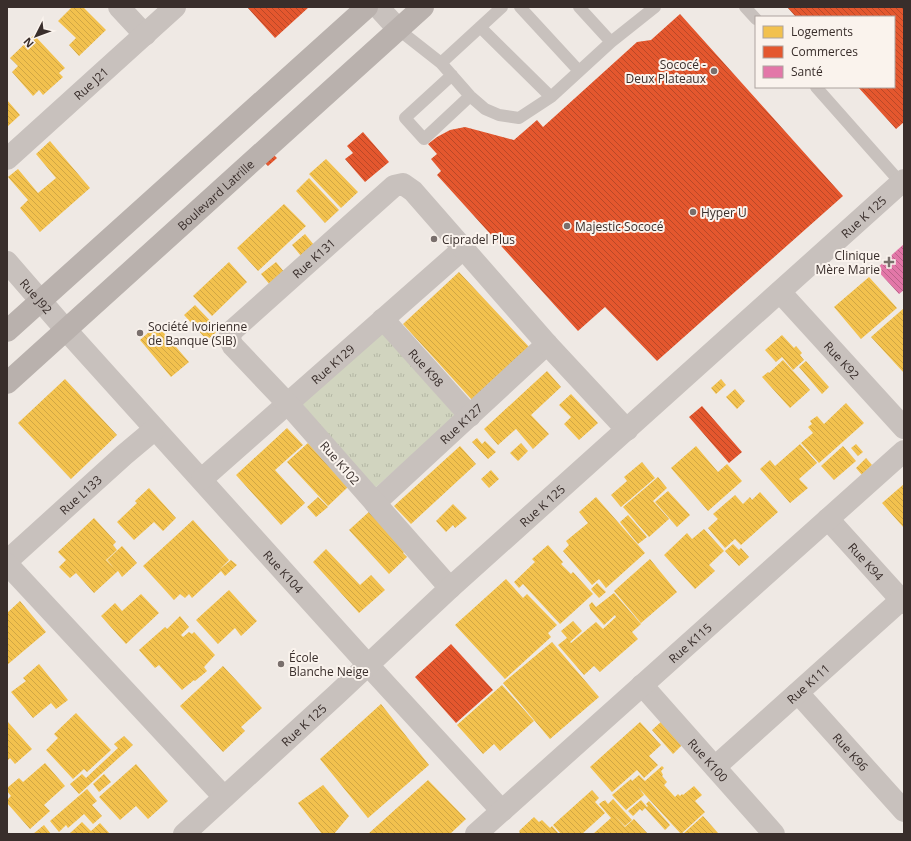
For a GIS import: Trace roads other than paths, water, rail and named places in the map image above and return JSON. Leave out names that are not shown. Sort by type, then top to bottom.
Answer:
[{"type":"main road","points":[[7,331],[367,7]]},
{"type":"main road","name":"Boulevard Latrille","points":[[7,383],[423,7]]},
{"type":"street","points":[[119,7],[145,35]]},
{"type":"street","name":"Rue J21","points":[[7,159],[175,7]]},
{"type":"street","points":[[378,7],[399,30]]},
{"type":"street","name":"Rue K 125","points":[[184,834],[450,588],[903,182]]},
{"type":"street","name":"Rue K131","points":[[229,338],[233,330],[394,186],[404,184],[413,191],[464,248]]},
{"type":"street","points":[[464,248],[547,344],[626,430]]},
{"type":"street","name":"Rue K129","points":[[202,480],[464,248]]},
{"type":"street","name":"Rue J92","points":[[7,262],[66,330]]},
{"type":"street","name":"Rue K92","points":[[780,292],[904,428]]},
{"type":"street","name":"Rue K98","points":[[383,319],[470,416]]},
{"type":"street","name":"Rue K104","points":[[66,330],[368,665],[502,811]]},
{"type":"street","name":"Rue K102","points":[[229,338],[234,346],[288,404],[450,588]]},
{"type":"street","name":"Rue K127","points":[[375,503],[547,344]]},
{"type":"street","name":"Rue L133","points":[[7,561],[124,455],[155,429]]},
{"type":"street","name":"Rue K115","points":[[476,834],[904,450]]},
{"type":"street","name":"Rue K94","points":[[828,519],[903,602]]},
{"type":"street","points":[[7,564],[224,797]]},
{"type":"street","name":"Rue K111","points":[[714,767],[903,602]]},
{"type":"street","name":"Rue K100","points":[[642,685],[774,834]]},
{"type":"street","name":"Rue K96","points":[[798,693],[900,800]]},
{"type":"lane","points":[[441,63],[502,7]]},
{"type":"lane","points":[[520,7],[579,71]]},
{"type":"lane","points":[[579,7],[611,42]]},
{"type":"lane","points":[[745,7],[755,18]]},
{"type":"lane","points":[[399,30],[441,63],[470,96],[485,109],[499,115],[519,118],[551,97],[649,9]]},
{"type":"lane","points":[[480,26],[551,97]]},
{"type":"lane","points":[[452,75],[405,118],[424,139],[470,96]]},
{"type":"lane","points":[[817,88],[903,182]]},
{"type":"place","name":"Sococé - Deux Plateaux","points":[[714,71]]},
{"type":"place","name":"Hyper U","points":[[693,212]]},
{"type":"place","name":"Majestic Sococé","points":[[567,226]]},
{"type":"place","name":"Cipradel Plus","points":[[434,239]]},
{"type":"place","name":"Clinique Mère Marie","points":[[889,262]]},
{"type":"place","name":"Société Ivoirienne de Banque (SIB)","points":[[140,333]]},
{"type":"place","name":"École Blanche Neige","points":[[281,664]]}]
